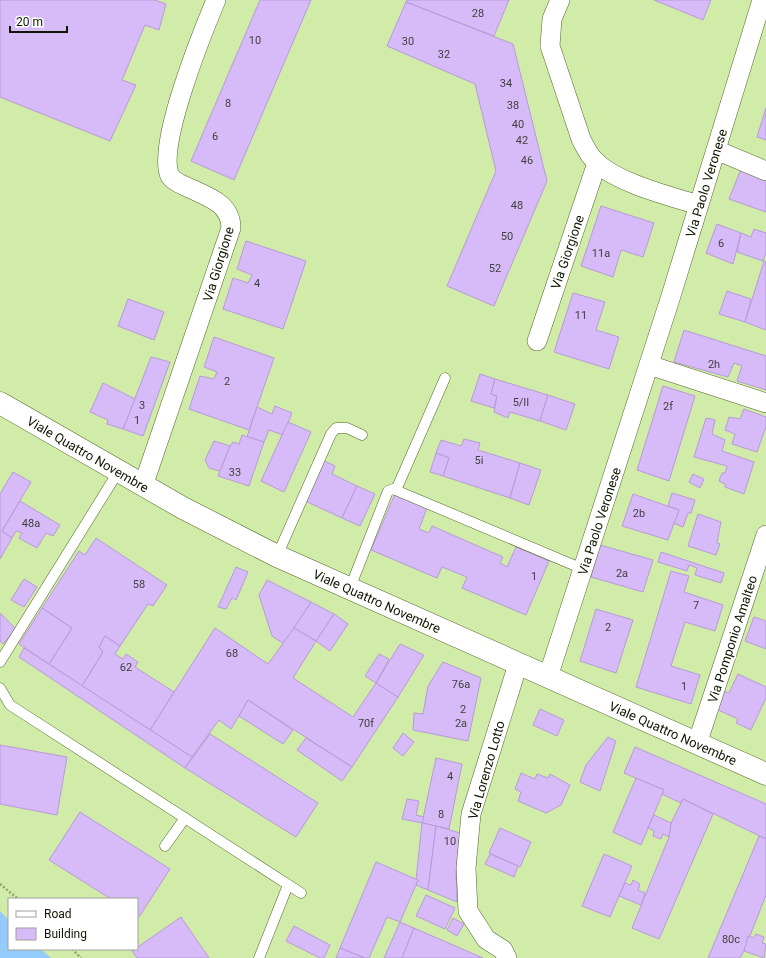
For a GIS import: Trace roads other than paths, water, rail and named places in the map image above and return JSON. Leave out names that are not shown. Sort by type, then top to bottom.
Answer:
[{"type":"main road","name":"Viale Quattro Novembre","points":[[0,403],[142,486],[277,556],[766,774]]},
{"type":"street","name":"Via Giorgione","points":[[142,486],[231,228],[231,218],[220,204],[178,183],[170,176],[168,159],[174,120],[202,34],[216,0]]},
{"type":"street","points":[[560,0],[552,19],[550,46],[581,139],[588,153],[597,163],[629,183],[698,205]]},
{"type":"street","name":"Via Paolo Veronese","points":[[548,677],[649,365],[762,0]]},
{"type":"street","points":[[716,150],[766,171]]},
{"type":"street","name":"Via Giorgione","points":[[537,341],[597,163]]},
{"type":"street","points":[[649,365],[766,403]]},
{"type":"street","name":"Via Pomponio Amalteo","points":[[697,744],[766,535]]},
{"type":"street","name":"Via Lorenzo Lotto","points":[[507,958],[503,950],[486,939],[468,911],[466,868],[471,814],[518,664]]},
{"type":"lane","points":[[396,490],[446,378]]},
{"type":"lane","points":[[277,556],[331,434],[336,428],[344,428],[362,435]]},
{"type":"lane","points":[[0,662],[118,472]]},
{"type":"lane","points":[[350,588],[388,491],[396,490],[583,568]]},
{"type":"lane","points":[[0,688],[10,705],[301,893]]},
{"type":"lane","points":[[165,846],[185,818]]},
{"type":"lane","points":[[259,958],[288,884]]},
{"type":"water","points":[[0,911],[8,919],[8,950],[42,950],[51,958],[0,958]]}]
